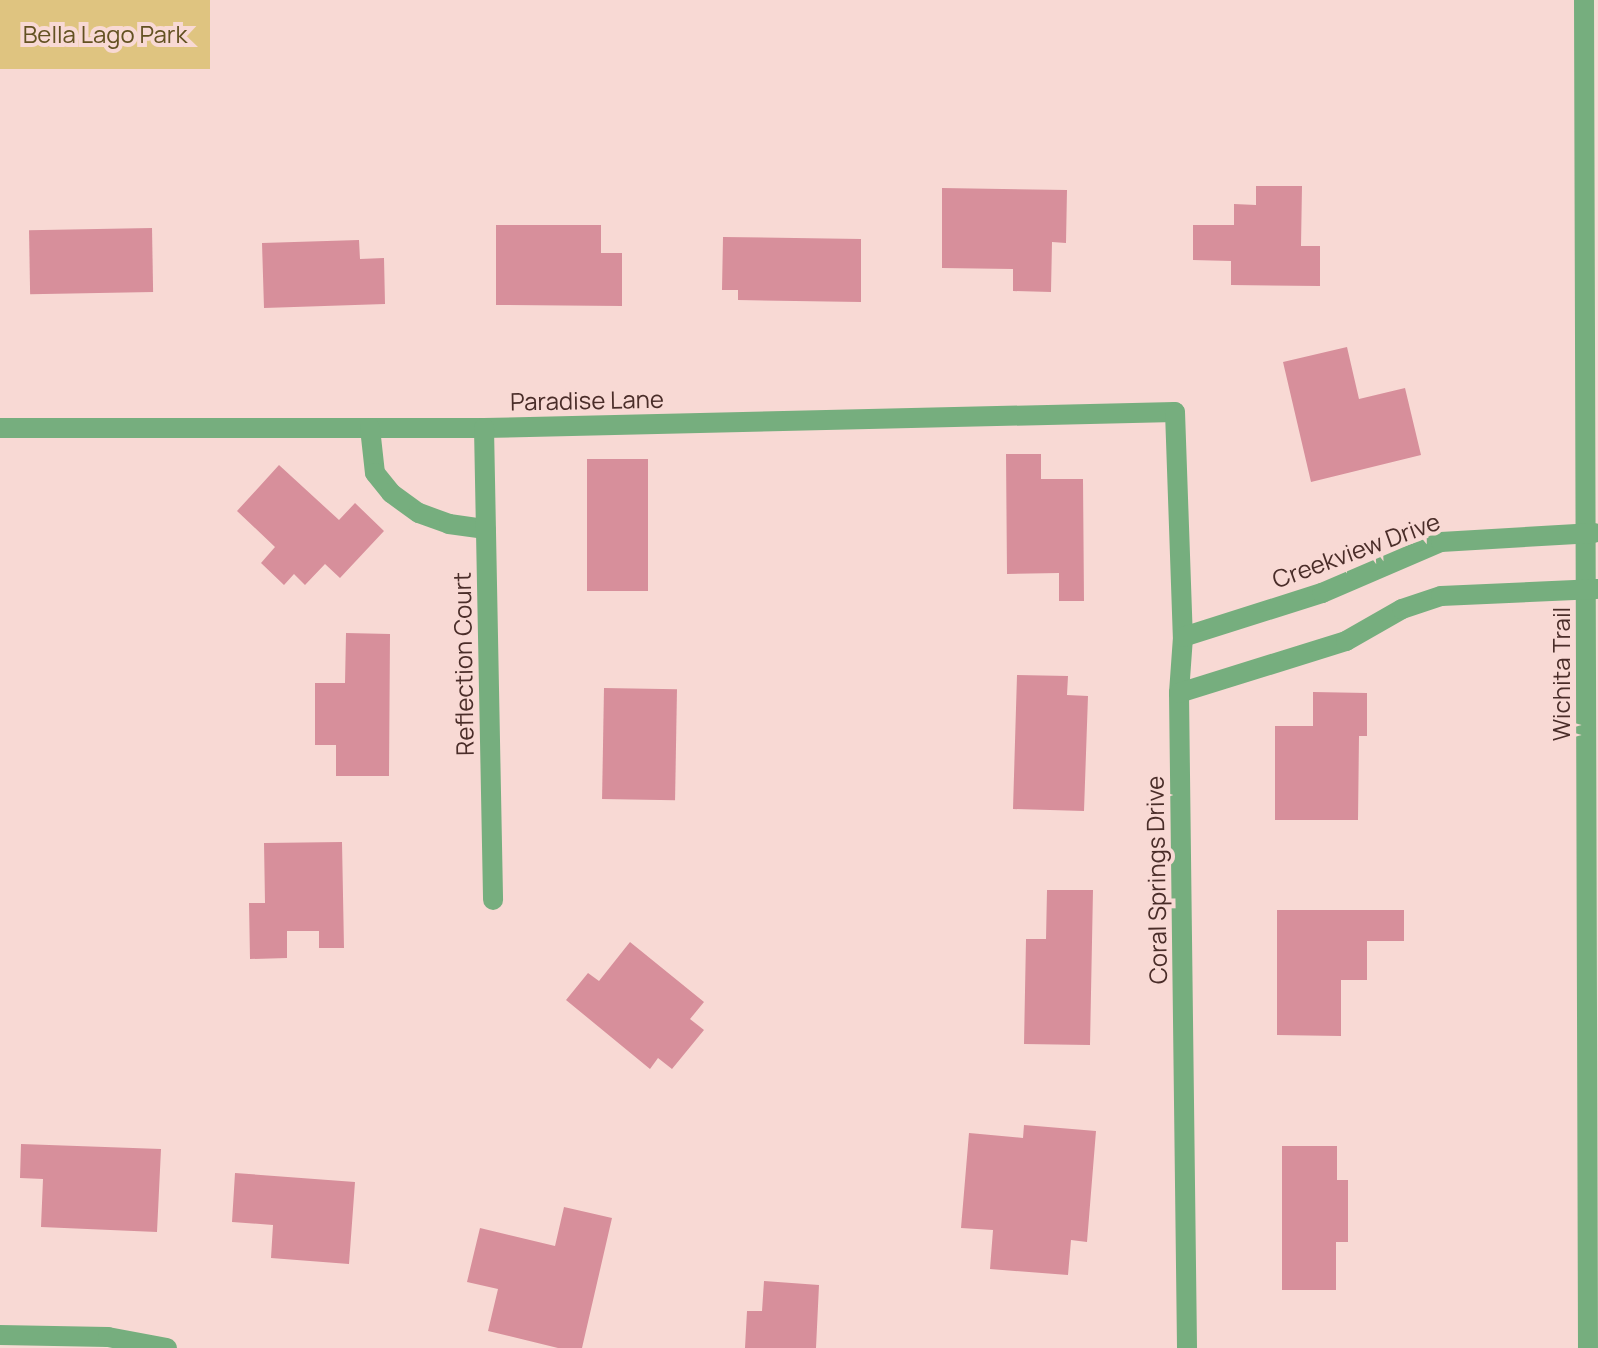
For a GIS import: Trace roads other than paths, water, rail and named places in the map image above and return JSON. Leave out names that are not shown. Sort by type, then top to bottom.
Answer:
[{"type":"street","name":"Wichita Trail","points":[[1584,0],[1592,589],[1588,1348]]},
{"type":"street","name":"Paradise Lane","points":[[0,428],[484,428],[1175,412]]},
{"type":"street","name":"Coral Springs Drive","points":[[1175,412],[1183,637],[1179,693],[1187,1348]]},
{"type":"street","points":[[370,428],[375,473],[391,493],[419,513],[449,524],[486,529]]},
{"type":"street","name":"Reflection Court","points":[[484,428],[493,900]]},
{"type":"street","name":"Creekview Drive","points":[[1183,637],[1322,593],[1441,542],[1591,533]]},
{"type":"street","points":[[1179,693],[1346,641],[1402,609],[1441,596],[1592,589]]},
{"type":"street","points":[[0,1335],[108,1337],[167,1348]]},
{"type":"park label","name":"Bella Lago Park","points":[[105,34]]}]
